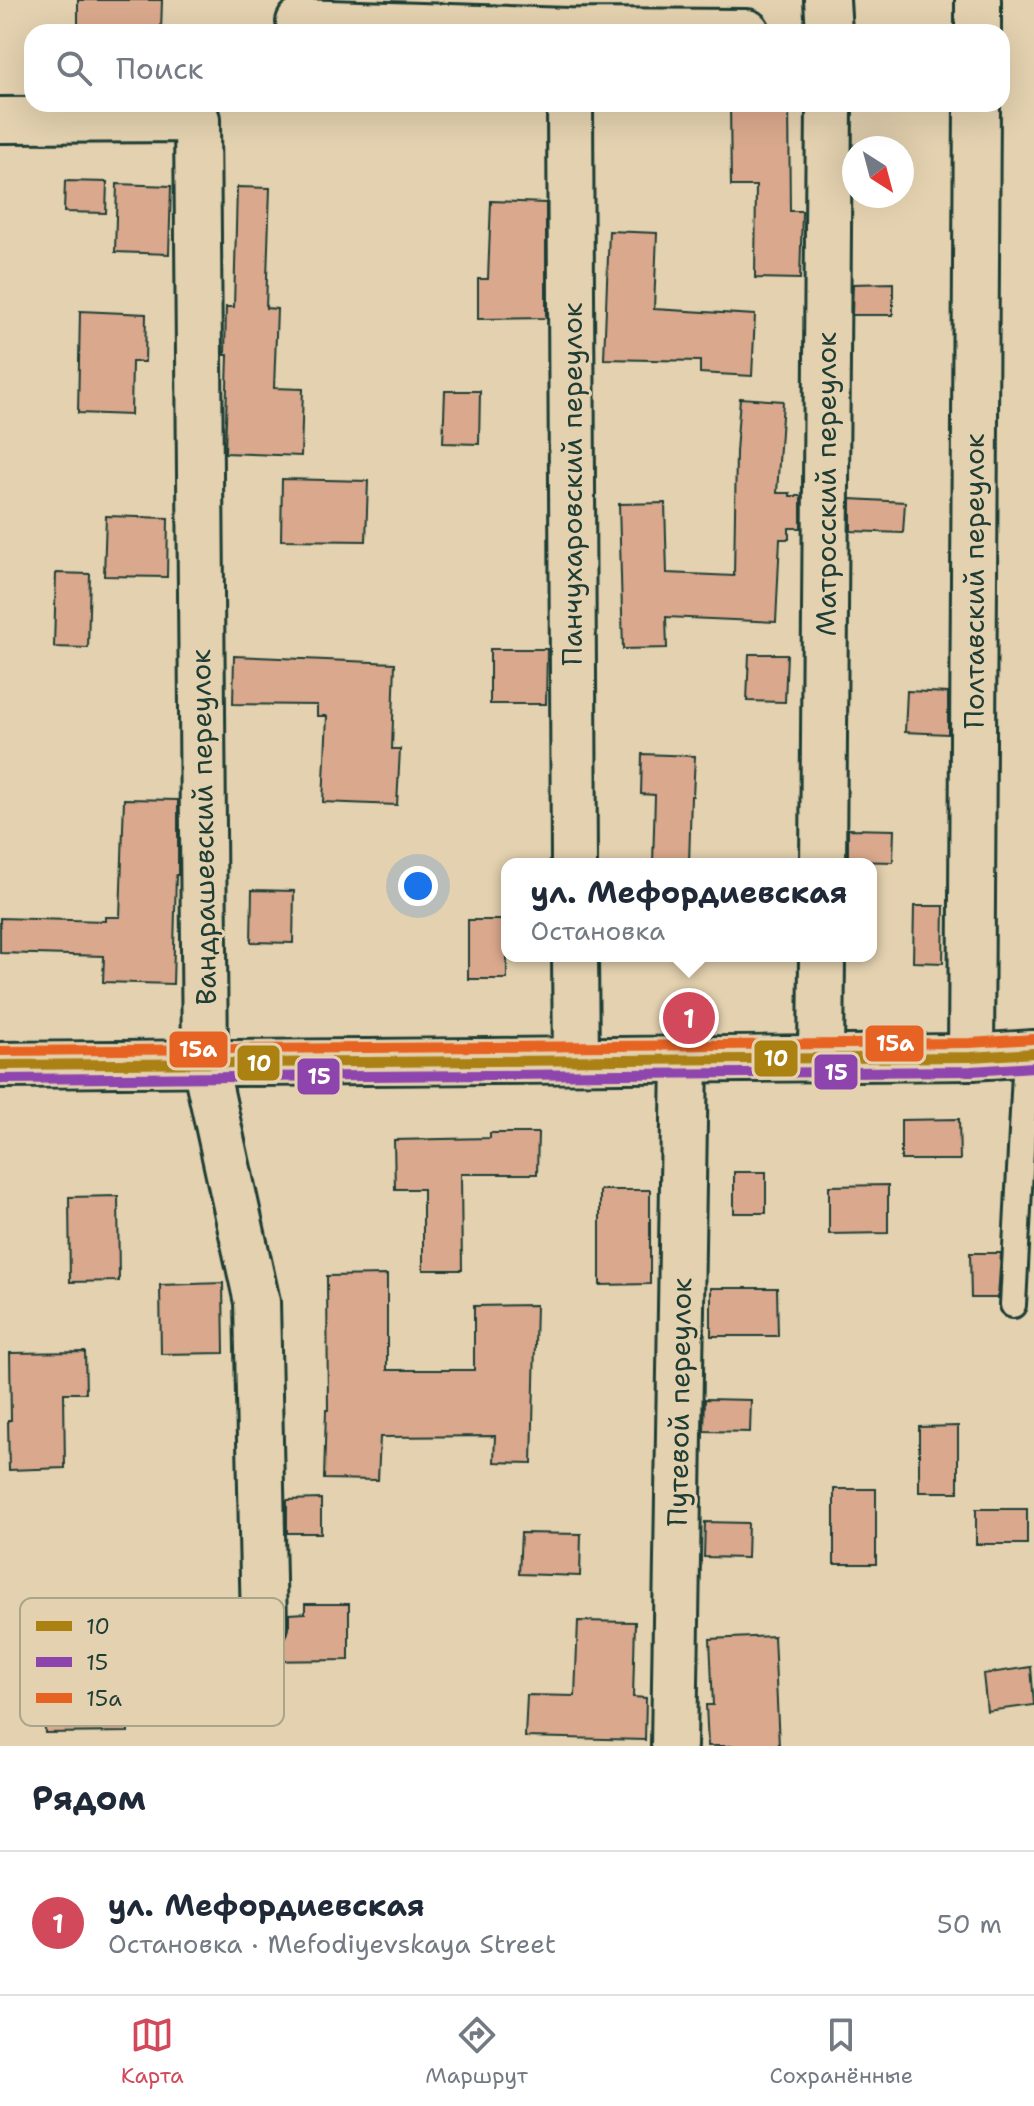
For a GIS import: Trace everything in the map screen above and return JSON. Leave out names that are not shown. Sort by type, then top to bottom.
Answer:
[{"type":"street","points":[[827,0],[828,24]]},
{"type":"street","points":[[978,0],[978,24]]},
{"type":"street","points":[[299,22],[353,24]]},
{"type":"street","name":"Панчухаровский переулок","points":[[570,112],[574,858]]},
{"type":"street","name":"Матросский переулок","points":[[823,858],[829,112]]},
{"type":"street","name":"Полтавский переулок","points":[[971,1057],[977,112]]},
{"type":"street","name":"Вандрашевский переулок","points":[[0,120],[197,119],[205,1065],[257,1302],[263,1598]]},
{"type":"street","points":[[575,962],[576,1060]]},
{"type":"street","points":[[821,1059],[822,962]]},
{"type":"street","points":[[0,1065],[821,1059],[1030,1054]]},
{"type":"street","name":"Путевой переулок","points":[[674,1746],[685,1059]]},
{"type":"lane","points":[[1013,1305],[1030,1054]]},
{"type":"building","points":[[78,0],[162,0],[161,24],[78,24]]},
{"type":"building","points":[[730,112],[789,112],[790,211],[802,211],[800,279],[755,278],[756,186],[731,186]]},
{"type":"building","points":[[65,181],[107,182],[106,213],[64,212]]},
{"type":"building","points":[[117,184],[171,186],[169,254],[115,252]]},
{"type":"building","points":[[237,187],[270,188],[266,308],[277,309],[274,388],[303,389],[301,456],[225,453],[226,307],[234,307]]},
{"type":"building","points":[[491,201],[546,203],[546,318],[478,319],[478,279],[488,279]]},
{"type":"building","points":[[609,231],[657,233],[654,309],[755,315],[752,376],[700,373],[700,361],[604,359]]},
{"type":"building","points":[[893,283],[893,315],[852,315],[853,284]]},
{"type":"building","points":[[80,311],[146,314],[145,362],[132,362],[131,415],[78,413]]},
{"type":"building","points":[[445,391],[480,391],[479,444],[443,443]]},
{"type":"building","points":[[740,398],[783,401],[777,493],[801,496],[801,528],[789,528],[789,539],[780,539],[776,622],[666,617],[667,648],[623,649],[619,504],[665,503],[667,573],[734,576]]},
{"type":"building","points":[[282,479],[368,481],[366,541],[281,540]]},
{"type":"building","points":[[851,499],[905,502],[903,533],[851,531]]},
{"type":"building","points":[[106,516],[168,518],[167,577],[104,576]]},
{"type":"building","points":[[56,573],[90,574],[88,648],[54,647]]},
{"type":"building","points":[[490,649],[547,649],[546,704],[490,704]]},
{"type":"building","points":[[749,654],[787,654],[785,702],[747,701]]},
{"type":"building","points":[[234,656],[395,663],[392,749],[400,749],[397,805],[323,802],[327,716],[317,716],[317,705],[233,704]]},
{"type":"building","points":[[907,691],[948,693],[948,734],[905,732]]},
{"type":"building","points":[[642,754],[695,756],[689,858],[653,858],[655,795],[641,794]]},
{"type":"building","points":[[124,799],[178,800],[173,984],[103,982],[104,956],[0,953],[0,918],[105,921],[105,917],[120,917]]},
{"type":"building","points":[[848,829],[894,830],[893,862],[877,862],[877,858],[848,858]]},
{"type":"building","points":[[252,890],[294,891],[293,943],[251,942]]},
{"type":"building","points":[[914,906],[944,906],[943,963],[913,962]]},
{"type":"building","points":[[468,920],[501,920],[501,962],[507,962],[507,979],[468,979]]},
{"type":"building","points":[[959,1119],[960,1160],[901,1160],[901,1120]]},
{"type":"building","points":[[490,1133],[538,1133],[537,1174],[461,1174],[462,1270],[423,1270],[423,1189],[395,1189],[394,1140],[490,1138]]},
{"type":"building","points":[[734,1172],[766,1172],[766,1213],[734,1213]]},
{"type":"building","points":[[888,1185],[888,1233],[829,1234],[829,1186]]},
{"type":"building","points":[[600,1190],[650,1190],[650,1284],[600,1285]]},
{"type":"building","points":[[118,1196],[119,1281],[70,1282],[69,1197]]},
{"type":"building","points":[[970,1253],[1001,1253],[998,1298],[971,1298]]},
{"type":"building","points":[[387,1275],[387,1370],[474,1370],[474,1306],[536,1305],[532,1463],[494,1462],[495,1436],[380,1437],[378,1480],[324,1479],[328,1410],[327,1276]]},
{"type":"building","points":[[223,1283],[224,1353],[161,1354],[160,1285]]},
{"type":"building","points":[[711,1288],[777,1288],[778,1336],[711,1336]]},
{"type":"building","points":[[85,1352],[86,1393],[64,1393],[65,1468],[9,1470],[10,1353]]},
{"type":"building","points":[[705,1399],[751,1400],[750,1432],[704,1431]]},
{"type":"building","points":[[958,1426],[958,1492],[919,1492],[919,1427]]},
{"type":"building","points":[[834,1489],[876,1489],[876,1564],[834,1564]]},
{"type":"building","points":[[321,1499],[321,1533],[287,1533],[287,1500]]},
{"type":"building","points":[[976,1509],[1027,1509],[1027,1544],[976,1544]]},
{"type":"building","points":[[705,1522],[748,1523],[747,1558],[704,1557]]},
{"type":"building","points":[[521,1533],[581,1534],[580,1576],[519,1574]]},
{"type":"building","points":[[305,1604],[349,1604],[349,1660],[284,1661],[289,1614],[305,1613]]},
{"type":"building","points":[[578,1621],[635,1622],[633,1697],[646,1698],[645,1740],[525,1737],[527,1695],[575,1696]]},
{"type":"building","points":[[774,1636],[779,1746],[708,1746],[706,1705],[713,1705],[710,1639]]},
{"type":"building","points":[[1031,1667],[1034,1705],[987,1711],[983,1674]]},
{"type":"building","points":[[45,1726],[128,1726],[128,1732],[45,1733]]},
{"type":"transit line","name":"15а","points":[[0,1051],[970,1043],[1033,1039]]},
{"type":"transit line","name":"10","points":[[0,1065],[971,1057],[1034,1053]]},
{"type":"transit line","name":"15","points":[[0,1079],[971,1071],[1034,1067]]},
{"type":"place","name":"ул. Мефордиевская","points":[[689,1018]]}]
